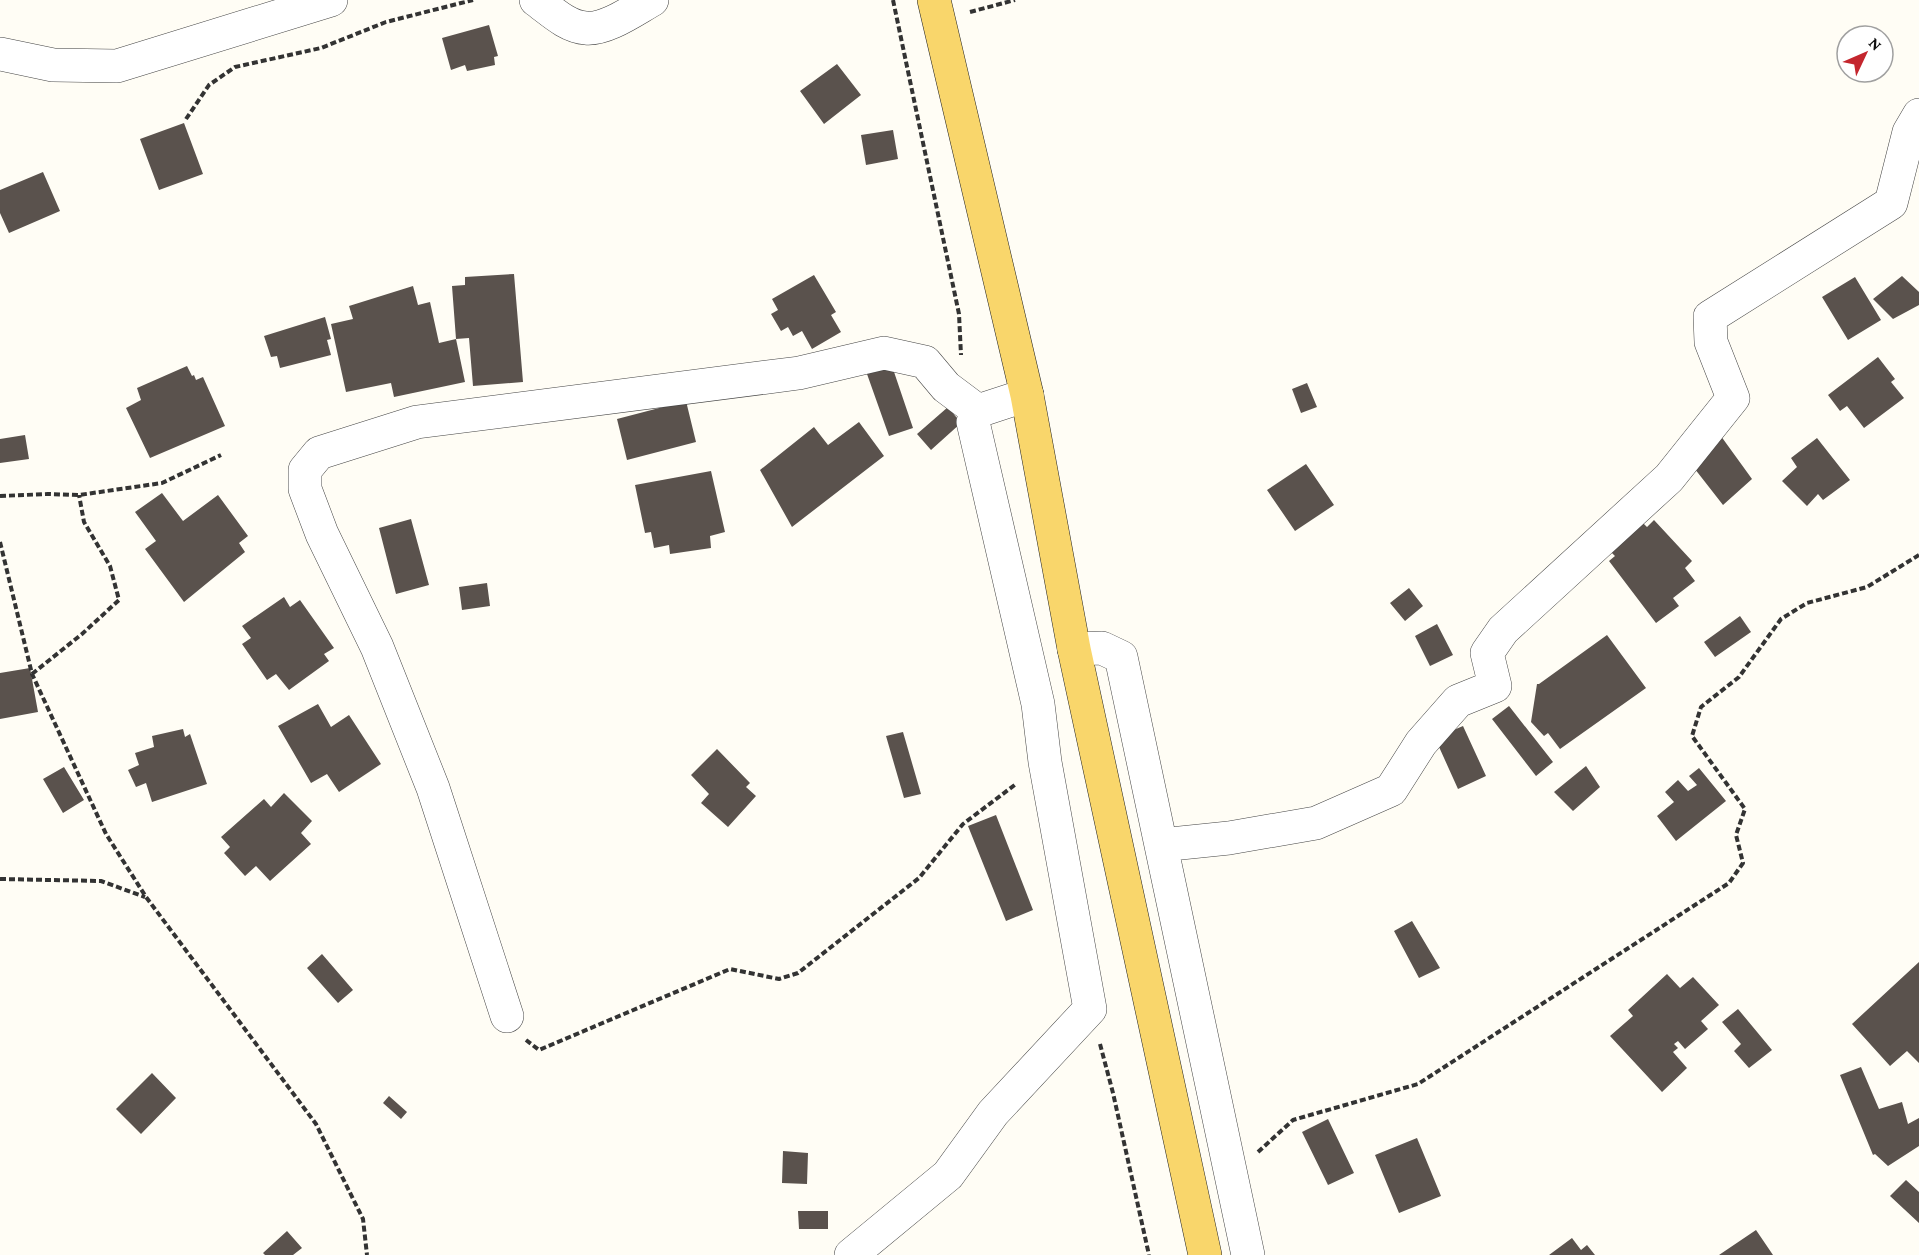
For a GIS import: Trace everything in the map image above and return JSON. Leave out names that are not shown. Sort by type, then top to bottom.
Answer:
[{"type":"main road","points":[[936,10],[1027,395],[1074,648],[1205,1255]]},
{"type":"street","points":[[0,54],[53,65],[117,66],[331,0]]},
{"type":"street","points":[[536,0],[564,21],[586,28],[609,24],[652,0]]},
{"type":"street","points":[[1161,845],[1230,838],[1316,823],[1391,790],[1421,743],[1458,701],[1495,686],[1487,653],[1503,630],[1670,478],[1733,398],[1711,342],[1710,317],[1891,203],[1909,132],[1919,115]]},
{"type":"street","points":[[507,1016],[434,788],[377,647],[322,534],[304,489],[305,470],[319,453],[417,422],[799,373],[884,353],[926,362],[946,387],[971,406],[1038,704],[1045,762],[1090,1009],[993,1113],[948,1175],[851,1255]]},
{"type":"street","points":[[971,406],[1027,395]]},
{"type":"street","points":[[1074,648],[1101,648],[1122,657],[1248,1255]]},
{"type":"path","points":[[186,119],[209,84],[235,67],[321,48],[386,22],[473,0]]},
{"type":"path","points":[[893,0],[959,314],[971,406]]},
{"type":"path","points":[[936,10],[1015,0]]},
{"type":"path","points":[[0,496],[79,495],[162,483],[221,455]]},
{"type":"path","points":[[32,674],[82,634],[119,600],[110,566],[84,522],[79,495]]},
{"type":"path","points":[[0,542],[32,674],[106,834],[146,897],[316,1124],[363,1219],[367,1255]]},
{"type":"path","points":[[1230,1177],[1293,1120],[1418,1084],[1729,883],[1743,863],[1736,835],[1745,808],[1692,736],[1701,707],[1739,677],[1781,619],[1807,603],[1867,587],[1919,555]]},
{"type":"path","points":[[507,1016],[518,1034],[539,1050],[730,969],[779,979],[798,973],[918,878],[963,824],[1045,762]]},
{"type":"path","points":[[0,879],[101,881],[146,897]]},
{"type":"path","points":[[1090,1009],[1113,1093],[1149,1255]]},
{"type":"building","points":[[489,25],[498,56],[494,57],[495,65],[467,71],[465,65],[451,70],[442,38]]},
{"type":"building","points":[[837,64],[861,95],[824,124],[800,91]]},
{"type":"building","points":[[184,123],[203,174],[159,190],[140,139]]},
{"type":"building","points":[[893,130],[898,159],[866,165],[861,135]]},
{"type":"building","points":[[43,172],[60,211],[9,233],[0,213],[0,190]]},
{"type":"building","points":[[514,274],[523,382],[473,386],[469,338],[456,339],[452,286],[465,285],[465,277]]},
{"type":"building","points":[[814,275],[836,312],[831,315],[841,332],[812,349],[802,331],[793,336],[788,327],[781,331],[771,314],[778,310],[772,299]]},
{"type":"building","points":[[1902,276],[1919,292],[1919,305],[1893,319],[1873,299]]},
{"type":"building","points":[[1855,277],[1881,320],[1848,340],[1822,297]]},
{"type":"building","points":[[413,286],[418,305],[430,302],[439,343],[456,339],[465,382],[394,397],[391,383],[346,392],[331,324],[353,319],[349,306]]},
{"type":"building","points":[[325,317],[331,339],[327,340],[331,355],[280,368],[277,356],[271,357],[264,336]]},
{"type":"building","points":[[1878,357],[1895,379],[1891,382],[1904,398],[1864,428],[1847,406],[1840,411],[1828,395]]},
{"type":"building","points":[[187,366],[196,380],[203,377],[225,426],[150,458],[126,408],[141,400],[137,388]]},
{"type":"building","points":[[892,366],[913,428],[889,436],[867,374]]},
{"type":"building","points":[[1307,383],[1317,407],[1301,413],[1292,389]]},
{"type":"building","points":[[686,401],[696,442],[627,460],[617,419]]},
{"type":"building","points":[[948,407],[961,423],[931,450],[917,434]]},
{"type":"building","points":[[859,422],[884,456],[792,527],[760,470],[814,427],[828,445]]},
{"type":"building","points":[[1718,432],[1752,479],[1723,505],[1691,464]]},
{"type":"building","points":[[25,435],[29,459],[0,463],[0,439]]},
{"type":"building","points":[[1817,438],[1850,480],[1823,500],[1818,494],[1807,506],[1782,481],[1797,467],[1791,458]]},
{"type":"building","points":[[1306,464],[1334,505],[1295,531],[1267,490]]},
{"type":"building","points":[[711,471],[725,532],[710,536],[711,548],[670,554],[669,545],[654,548],[651,532],[645,533],[635,485]]},
{"type":"building","points":[[162,493],[183,521],[218,495],[248,536],[239,543],[245,552],[184,602],[145,549],[156,541],[135,512]]},
{"type":"building","points":[[411,519],[429,585],[396,594],[379,528]]},
{"type":"building","points":[[1640,520],[1647,527],[1654,520],[1692,561],[1685,568],[1695,581],[1673,598],[1679,606],[1656,623],[1609,561],[1615,556],[1609,550]]},
{"type":"building","points":[[487,583],[490,606],[462,610],[459,587]]},
{"type":"building","points":[[1409,588],[1423,606],[1405,621],[1390,603]]},
{"type":"building","points":[[284,597],[290,607],[300,600],[334,648],[324,654],[329,661],[289,690],[276,674],[267,680],[242,644],[251,638],[242,626]]},
{"type":"building","points":[[1740,616],[1751,632],[1715,657],[1704,642]]},
{"type":"building","points":[[1437,624],[1453,655],[1430,666],[1415,636]]},
{"type":"building","points":[[1607,635],[1646,688],[1560,749],[1548,733],[1544,736],[1531,722],[1537,684]]},
{"type":"building","points":[[30,668],[38,712],[0,719],[0,673]]},
{"type":"building","points":[[318,704],[331,727],[349,715],[381,764],[339,792],[327,774],[311,783],[278,726]]},
{"type":"building","points":[[1509,706],[1553,762],[1536,776],[1492,719]]},
{"type":"building","points":[[1463,726],[1486,776],[1458,789],[1435,738]]},
{"type":"building","points":[[183,729],[185,737],[190,734],[207,784],[152,802],[146,783],[136,787],[128,770],[139,765],[135,753],[154,747],[152,736]]},
{"type":"building","points":[[903,732],[921,794],[904,798],[886,736]]},
{"type":"building","points":[[717,749],[750,783],[746,787],[756,796],[728,827],[701,803],[709,794],[691,775]]},
{"type":"building","points":[[1586,766],[1600,787],[1573,811],[1554,792]]},
{"type":"building","points":[[64,767],[84,800],[63,813],[43,779]]},
{"type":"building","points":[[1699,768],[1726,801],[1676,841],[1657,816],[1674,802],[1665,792],[1678,780],[1688,791],[1697,785],[1689,776]]},
{"type":"building","points":[[284,793],[312,821],[301,833],[311,844],[270,881],[256,866],[245,876],[224,853],[230,847],[221,837],[264,799],[271,807]]},
{"type":"building","points":[[996,815],[1033,910],[1006,921],[968,826]]},
{"type":"building","points":[[1412,921],[1440,968],[1419,978],[1394,931]]},
{"type":"building","points":[[322,954],[353,990],[338,1003],[307,968]]},
{"type":"building","points":[[1919,962],[1919,1063],[1907,1051],[1890,1066],[1852,1024]]},
{"type":"building","points":[[1667,974],[1680,988],[1693,977],[1719,1005],[1701,1021],[1708,1029],[1685,1049],[1678,1041],[1674,1044],[1678,1048],[1673,1052],[1687,1068],[1662,1092],[1610,1036],[1633,1016],[1628,1010]]},
{"type":"building","points":[[1738,1009],[1772,1050],[1749,1068],[1734,1051],[1741,1044],[1722,1022]]},
{"type":"building","points":[[1861,1067],[1879,1109],[1902,1102],[1908,1124],[1919,1118],[1919,1146],[1888,1166],[1875,1154],[1873,1155],[1840,1075]]},
{"type":"building","points":[[152,1073],[176,1098],[141,1134],[116,1109]]},
{"type":"building","points":[[389,1096],[407,1112],[401,1119],[383,1103]]},
{"type":"building","points":[[1328,1119],[1354,1173],[1328,1185],[1302,1132]]},
{"type":"building","points":[[1417,1138],[1441,1196],[1399,1213],[1375,1155]]},
{"type":"building","points":[[783,1151],[808,1153],[807,1184],[782,1183]]},
{"type":"building","points":[[1906,1180],[1919,1192],[1919,1223],[1890,1196]]},
{"type":"building","points":[[798,1211],[828,1211],[828,1229],[799,1229]]},
{"type":"building","points":[[1756,1230],[1773,1255],[1719,1255]]},
{"type":"building","points":[[287,1231],[302,1248],[293,1255],[265,1255],[263,1253]]},
{"type":"building","points":[[1572,1238],[1581,1250],[1587,1245],[1595,1255],[1549,1255]]}]
